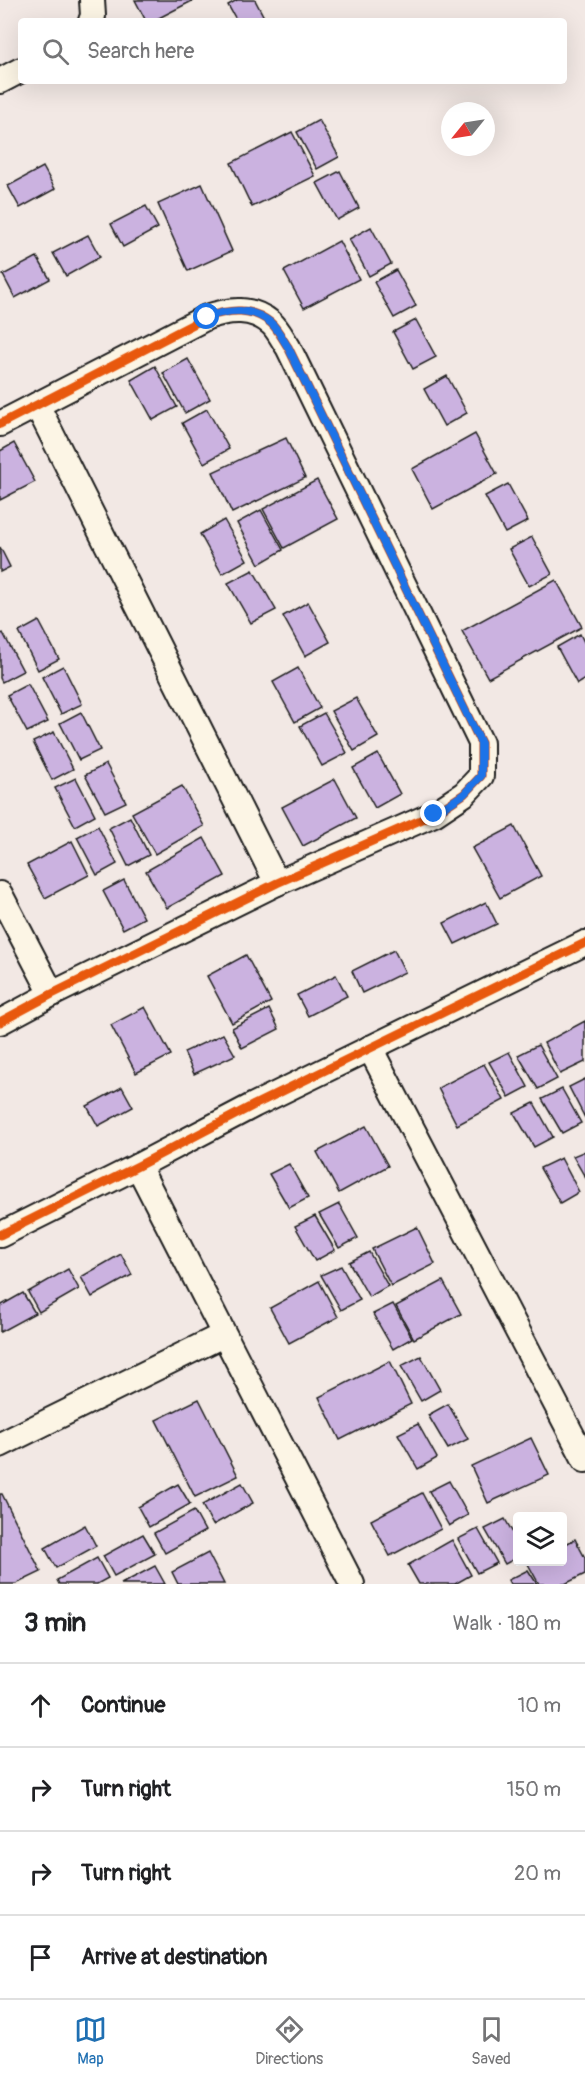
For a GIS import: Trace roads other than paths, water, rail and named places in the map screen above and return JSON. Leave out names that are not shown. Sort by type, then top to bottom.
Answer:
[{"type":"street","points":[[92,0],[92,18]]},
{"type":"street","points":[[0,81],[18,72]]},
{"type":"street","points":[[0,424],[207,317],[225,311],[247,310],[272,324],[288,347],[481,743],[481,776],[464,794],[434,814],[277,883],[0,1022]]},
{"type":"street","points":[[37,405],[277,883]]},
{"type":"street","points":[[0,894],[52,994]]},
{"type":"street","points":[[0,1235],[254,1105],[585,943]]},
{"type":"street","points":[[370,1048],[585,1460]]},
{"type":"street","points":[[138,1166],[344,1581]]},
{"type":"street","points":[[0,1445],[223,1335]]}]
